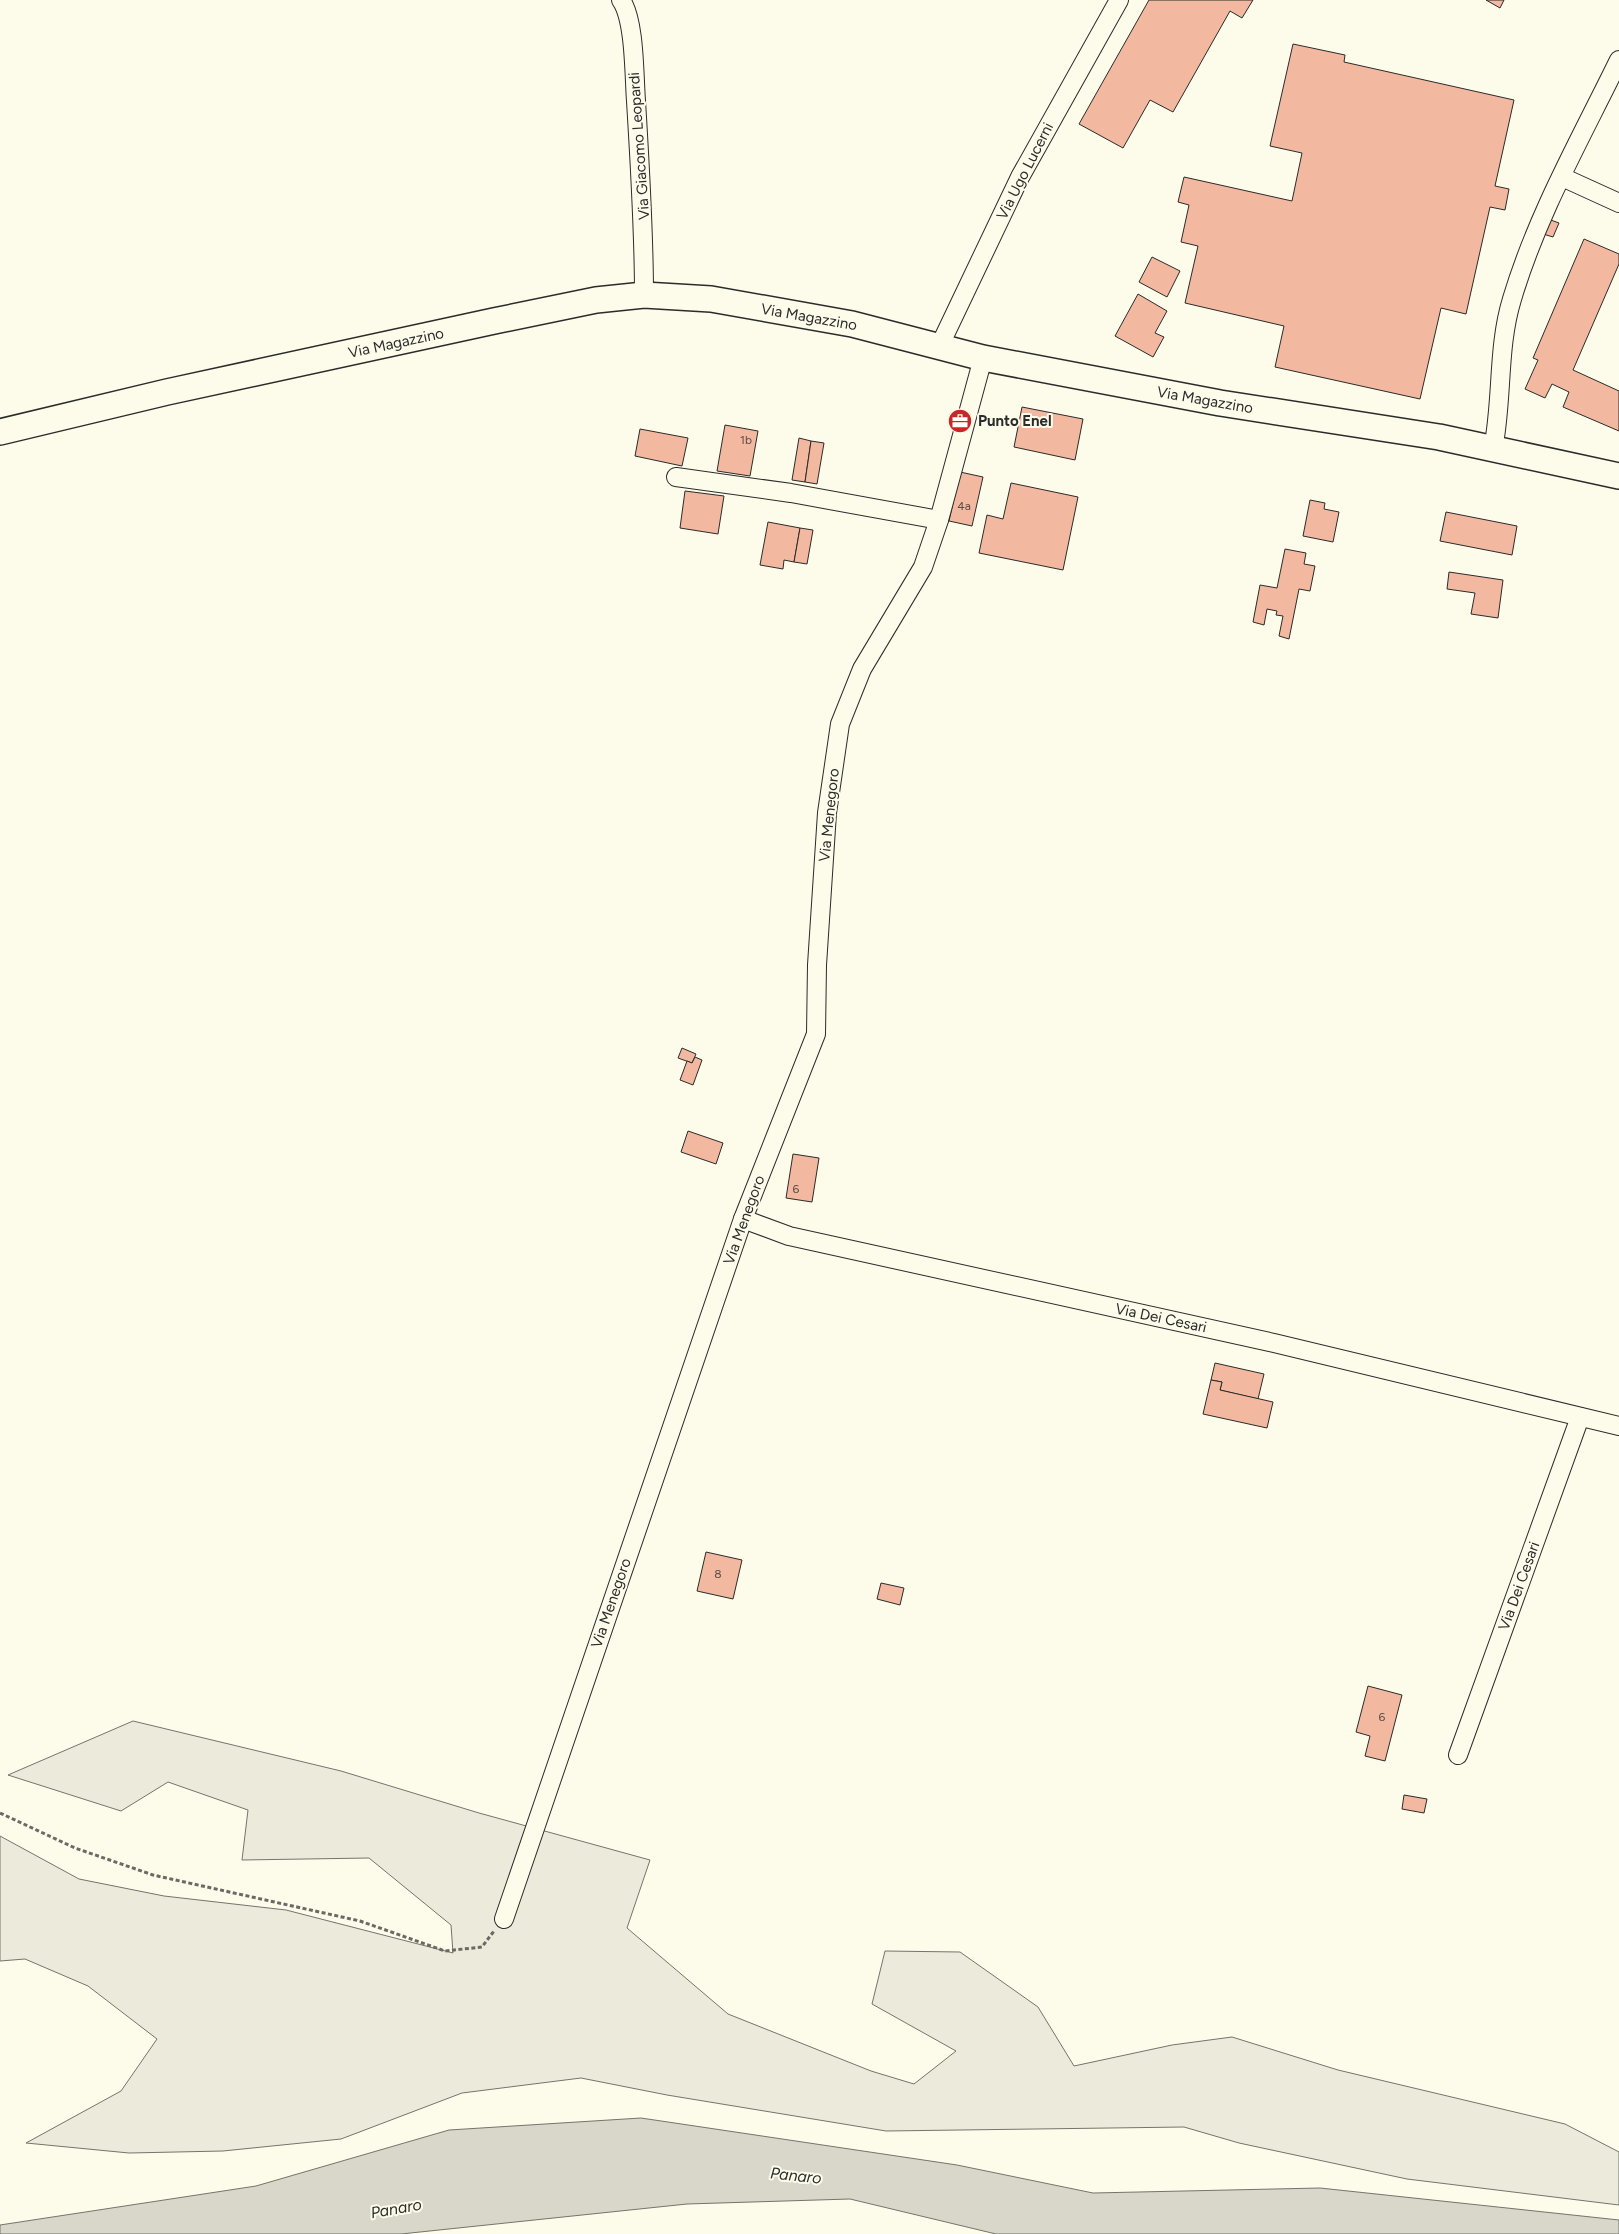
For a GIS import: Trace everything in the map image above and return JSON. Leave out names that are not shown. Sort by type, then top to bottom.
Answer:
[{"type":"main road","name":"Via Magazzino","points":[[0,432],[168,392],[503,319],[596,300],[644,295],[711,299],[852,324],[983,358],[1220,403],[1439,437],[1619,476]]},
{"type":"street","name":"Via Giacomo Leopardi","points":[[621,0],[628,9],[634,68],[644,233],[644,295]]},
{"type":"street","name":"Via Ugo Lucerni","points":[[940,346],[1020,177],[1119,0]]},
{"type":"street","points":[[1493,449],[1498,423],[1503,340],[1512,300],[1535,234],[1619,60]]},
{"type":"street","points":[[1562,177],[1619,203]]},
{"type":"street","name":"Via Menegoro","points":[[504,1919],[743,1220],[816,1034],[816,965],[826,813],[840,724],[862,669],[923,567],[939,520],[983,358]]},
{"type":"street","points":[[676,477],[791,493],[939,520]]},
{"type":"street","name":"Via Dei Cesari","points":[[743,1220],[789,1236],[1274,1343],[1619,1426]]},
{"type":"street","name":"Via Dei Cesari","points":[[1458,1755],[1580,1417]]},
{"type":"path","points":[[0,1813],[75,1848],[153,1875],[360,1922],[444,1951],[482,1947],[504,1919]]},
{"type":"shaded area","points":[[133,1721],[341,1771],[479,1813],[650,1860],[627,1928],[728,2014],[871,2071],[914,2084],[956,2051],[872,2004],[885,1951],[960,1952],[1038,2007],[1074,2066],[1172,2045],[1232,2037],[1338,2070],[1565,2124],[1619,2152],[1619,2205],[1407,2179],[1239,2143],[1184,2127],[886,2131],[667,2095],[581,2078],[462,2093],[341,2139],[223,2151],[129,2153],[26,2143],[121,2091],[157,2039],[88,1986],[25,1959],[0,1961],[0,1836],[79,1879],[164,1896],[286,1910],[453,1953],[451,1925],[369,1858],[242,1860],[248,1810],[168,1782],[121,1811],[8,1775]]},
{"type":"water","name":"Panaro","points":[[641,2118],[957,2165],[1093,2193],[1320,2188],[1619,2220],[1619,2234],[996,2234],[850,2199],[687,2204],[401,2234],[0,2234],[0,2225],[256,2186],[449,2130]]},
{"type":"building","points":[[1149,0],[1253,0],[1242,18],[1230,11],[1173,112],[1150,100],[1123,148],[1079,124]]},
{"type":"building","points":[[1486,0],[1504,0],[1500,8]]},
{"type":"building","points":[[1293,44],[1345,55],[1344,62],[1514,100],[1495,186],[1509,189],[1505,210],[1490,207],[1466,314],[1441,308],[1420,399],[1275,367],[1284,326],[1185,303],[1198,246],[1181,242],[1189,205],[1178,202],[1184,177],[1292,201],[1302,153],[1270,146]]},
{"type":"building","points":[[1548,219],[1559,223],[1553,237],[1543,234]]},
{"type":"building","points":[[1584,239],[1619,254],[1619,264],[1573,370],[1619,391],[1619,431],[1563,407],[1569,392],[1552,384],[1545,398],[1525,389],[1538,360],[1533,358]]},
{"type":"building","points":[[1152,257],[1180,271],[1167,297],[1139,282]]},
{"type":"building","points":[[1138,294],[1167,311],[1155,333],[1164,337],[1153,357],[1115,336]]},
{"type":"building","points":[[1022,407],[1083,419],[1075,460],[1014,447]]},
{"type":"building","points":[[725,425],[758,431],[750,476],[717,471]]},
{"type":"building","points":[[640,429],[688,438],[682,466],[635,456]]},
{"type":"building","points":[[799,438],[811,441],[805,482],[792,480]]},
{"type":"building","points":[[811,441],[824,443],[817,484],[805,482]]},
{"type":"building","points":[[960,472],[983,477],[972,526],[949,521]]},
{"type":"building","points":[[1011,483],[1078,497],[1063,570],[979,553],[987,515],[1003,519]]},
{"type":"building","points":[[685,491],[724,496],[718,534],[680,528]]},
{"type":"building","points":[[1310,500],[1325,503],[1324,509],[1339,512],[1333,542],[1303,536]]},
{"type":"building","points":[[1446,512],[1517,526],[1512,555],[1440,541]]},
{"type":"building","points":[[768,522],[800,528],[794,562],[784,560],[783,569],[760,565]]},
{"type":"building","points":[[800,528],[813,530],[807,564],[794,562]]},
{"type":"building","points":[[1285,549],[1306,553],[1304,564],[1315,566],[1310,591],[1299,589],[1289,639],[1279,636],[1283,616],[1276,615],[1277,611],[1267,609],[1264,625],[1253,622],[1260,585],[1277,588]]},
{"type":"building","points":[[1449,572],[1503,580],[1498,618],[1471,614],[1475,593],[1447,589]]},
{"type":"building","points":[[682,1048],[696,1054],[692,1063],[678,1058]]},
{"type":"building","points":[[695,1057],[702,1060],[693,1085],[680,1080],[687,1061],[692,1063]]},
{"type":"building","points":[[688,1131],[723,1143],[716,1164],[681,1152]]},
{"type":"building","points":[[793,1154],[819,1158],[812,1202],[786,1198]]},
{"type":"building","points":[[1215,1363],[1264,1374],[1258,1399],[1220,1390],[1222,1382],[1211,1380]]},
{"type":"building","points":[[1211,1380],[1222,1382],[1220,1390],[1273,1402],[1267,1428],[1203,1414]]},
{"type":"building","points":[[706,1552],[742,1560],[733,1599],[697,1591]]},
{"type":"building","points":[[881,1583],[904,1588],[900,1605],[877,1599]]},
{"type":"building","points":[[1368,1686],[1402,1695],[1385,1761],[1365,1756],[1370,1736],[1356,1732]]},
{"type":"building","points":[[1404,1795],[1427,1799],[1424,1813],[1402,1809]]},
{"type":"place","name":"Punto Enel","points":[[960,421]]}]
